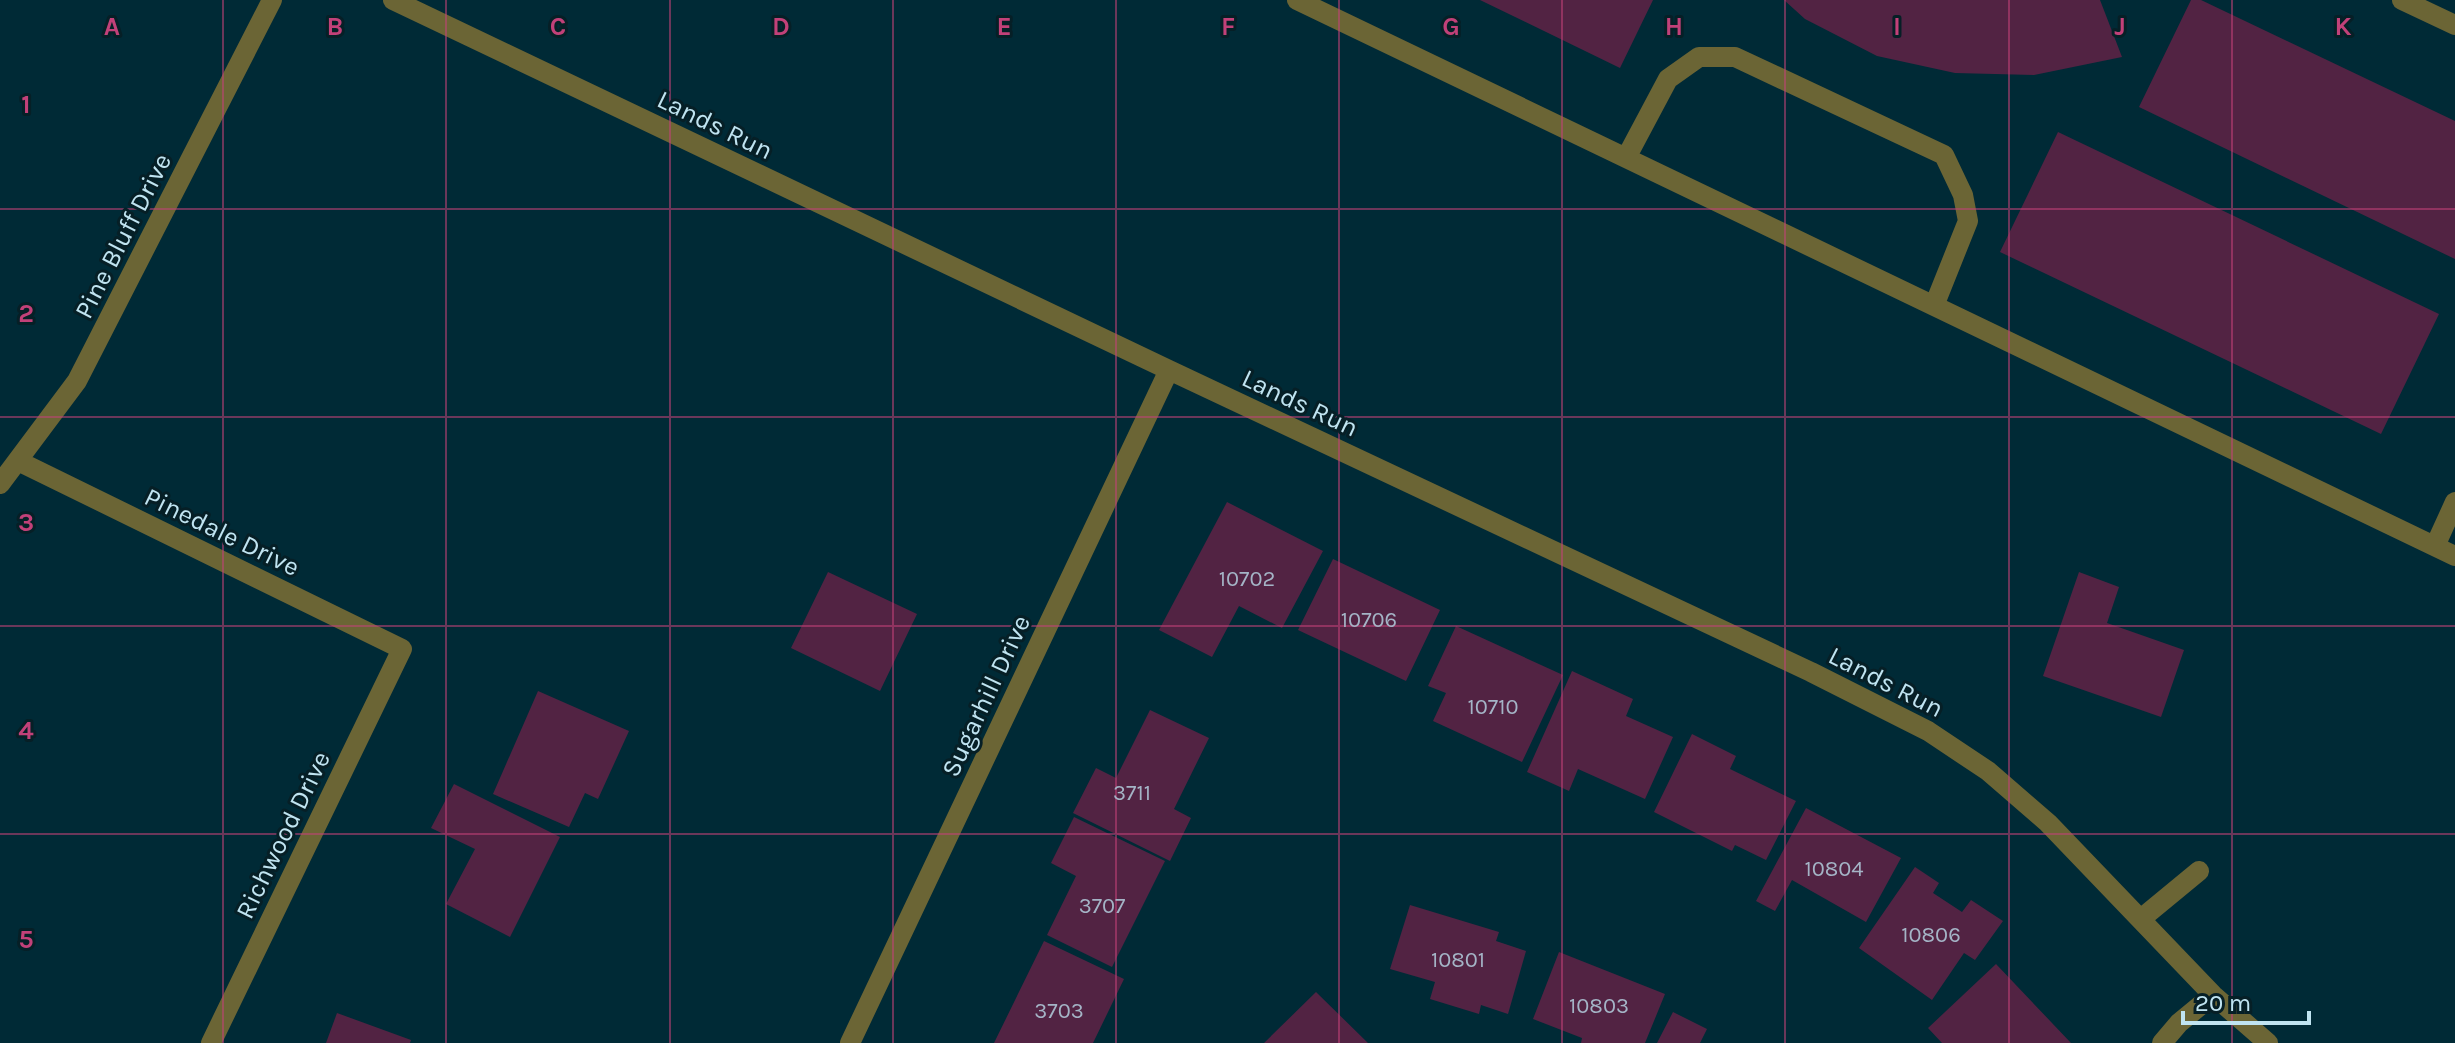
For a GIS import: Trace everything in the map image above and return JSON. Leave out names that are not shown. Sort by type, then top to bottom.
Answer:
[{"type":"street","name":"Pine Bluff Drive","points":[[0,484],[85,367],[272,0]]},
{"type":"street","name":"Lands Run","points":[[393,0],[1797,665],[1928,731],[1988,771],[2048,823],[2213,995],[2268,1043]]},
{"type":"street","points":[[1297,0],[2455,556]]},
{"type":"street","points":[[2402,0],[2455,25]]},
{"type":"street","points":[[1626,158],[1668,79],[1699,57],[1735,57],[1944,155],[1963,195],[1968,221],[1934,306]]},
{"type":"street","name":"Sugarhill Drive","points":[[850,1043],[1169,370]]},
{"type":"street","name":"Pinedale Drive","points":[[18,461],[402,649]]},
{"type":"street","points":[[2435,546],[2455,502]]},
{"type":"street","name":"Richwood Drive","points":[[211,1043],[402,649]]},
{"type":"street","points":[[2142,918],[2199,871]]},
{"type":"street","points":[[2162,1043],[2179,1023],[2213,995]]},
{"type":"building","points":[[1480,0],[1653,0],[1620,68]]},
{"type":"building","points":[[1784,0],[2100,0],[2122,57],[2034,75],[1955,73],[1877,56],[1805,19]]},
{"type":"building","points":[[2191,0],[2201,0],[2455,121],[2455,259],[2139,107]]},
{"type":"building","points":[[2058,132],[2439,314],[2381,434],[2000,252]]},
{"type":"building","points":[[1227,502],[1323,551],[1282,628],[1239,606],[1212,657],[1159,630]]},
{"type":"building","points":[[1333,559],[1440,610],[1406,681],[1298,630]]},
{"type":"building","points":[[828,572],[917,614],[880,691],[791,648]]},
{"type":"building","points":[[2079,572],[2119,587],[2107,623],[2184,650],[2161,717],[2043,676]]},
{"type":"building","points":[[1456,626],[1563,675],[1522,762],[1433,721],[1446,693],[1428,686]]},
{"type":"building","points":[[1572,671],[1633,699],[1626,716],[1673,737],[1645,799],[1578,769],[1569,791],[1527,772]]},
{"type":"building","points":[[538,691],[629,731],[598,799],[585,793],[569,827],[493,794]]},
{"type":"building","points":[[1150,710],[1209,738],[1174,809],[1191,818],[1170,861],[1073,813],[1096,768],[1116,778]]},
{"type":"building","points":[[1692,734],[1736,756],[1730,769],[1796,801],[1766,860],[1735,845],[1732,851],[1654,812]]},
{"type":"building","points":[[454,784],[560,837],[510,937],[446,904],[475,849],[431,828]]},
{"type":"building","points":[[1806,808],[1901,858],[1866,922],[1792,880],[1775,911],[1756,901]]},
{"type":"building","points":[[1074,817],[1165,861],[1112,967],[1047,935],[1076,876],[1051,863]]},
{"type":"building","points":[[1915,867],[1939,883],[1933,893],[1962,912],[1971,900],[2003,921],[1975,960],[1964,953],[1932,1000],[1859,948]]},
{"type":"building","points":[[1410,905],[1499,932],[1496,941],[1526,951],[1508,1014],[1481,1005],[1479,1014],[1430,999],[1435,982],[1390,969]]},
{"type":"building","points":[[1044,941],[1124,979],[1093,1043],[994,1043]]},
{"type":"building","points":[[1559,952],[1665,994],[1645,1043],[1581,1043],[1582,1038],[1533,1019]]},
{"type":"building","points":[[1996,964],[2071,1043],[1942,1043],[1928,1028]]},
{"type":"building","points":[[1316,992],[1368,1043],[1264,1043]]},
{"type":"building","points":[[1673,1012],[1707,1029],[1700,1043],[1657,1043]]},
{"type":"building","points":[[337,1013],[411,1040],[410,1043],[326,1043]]}]
